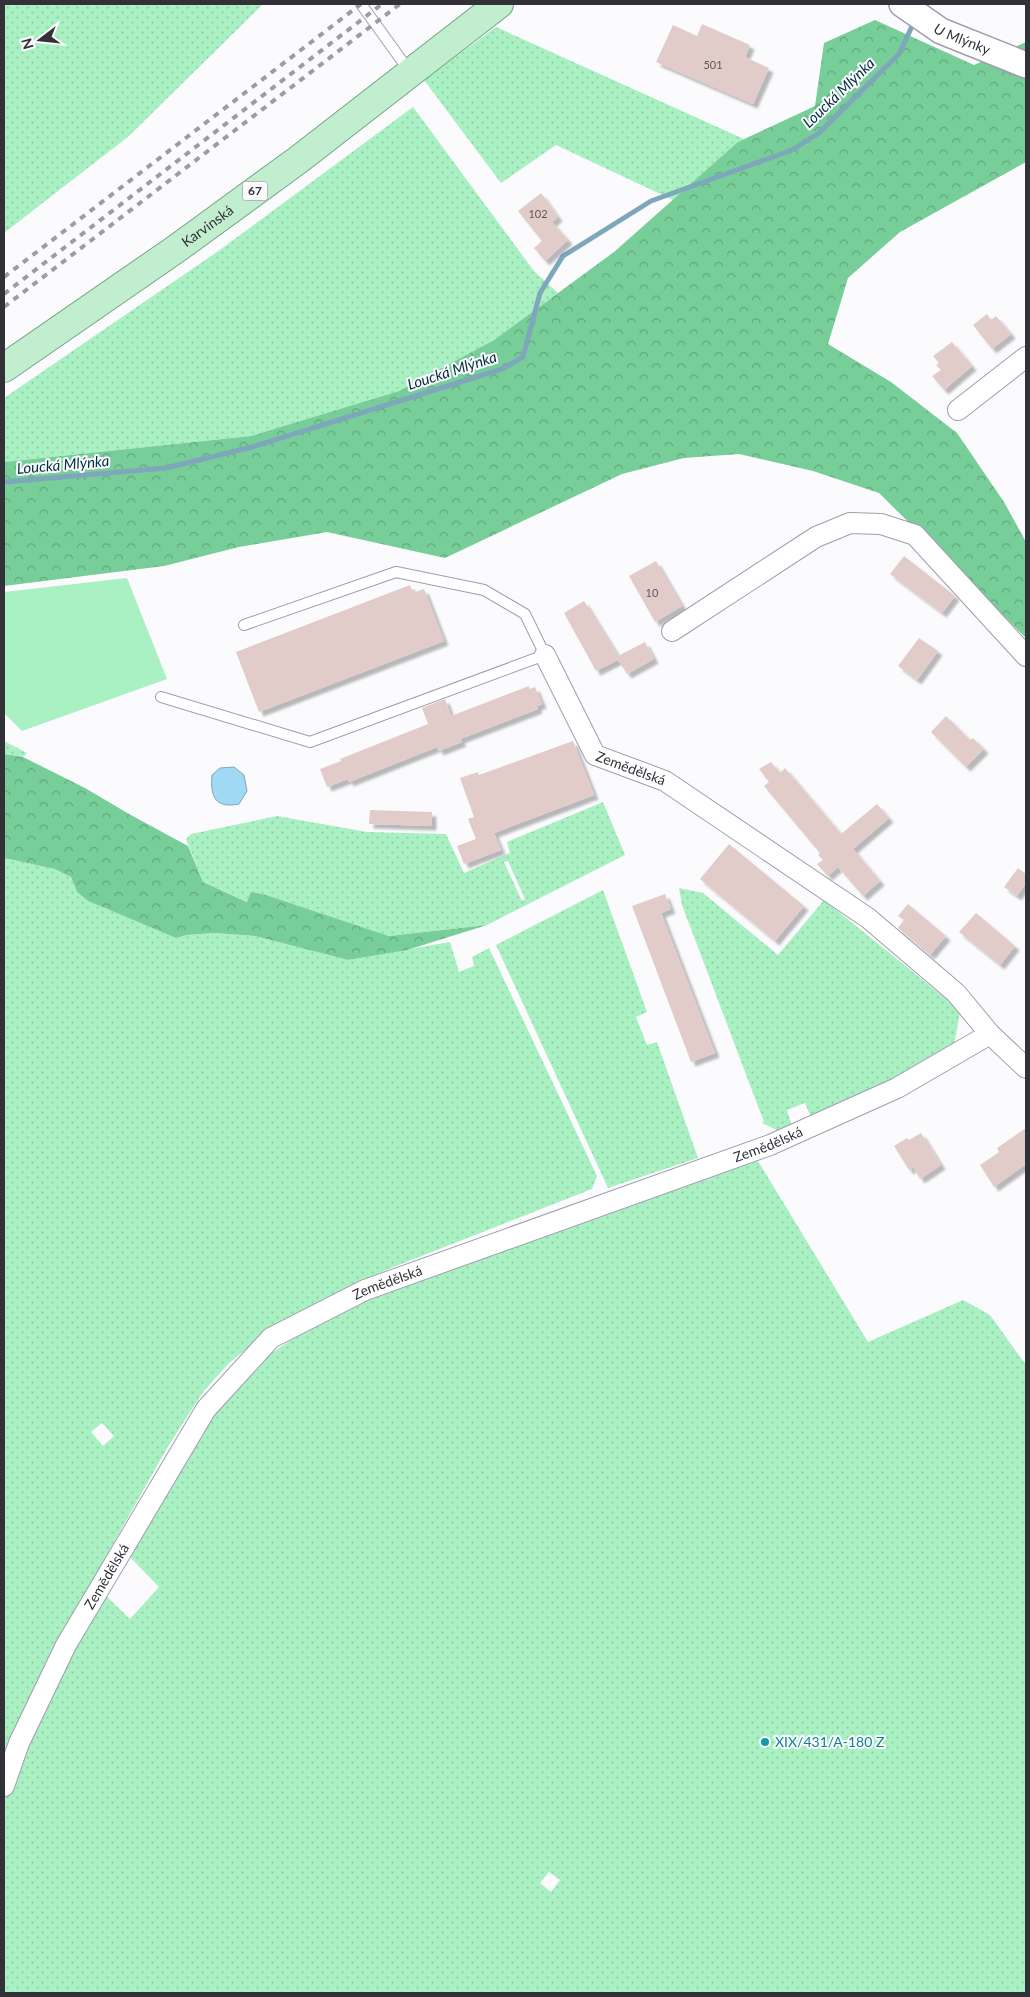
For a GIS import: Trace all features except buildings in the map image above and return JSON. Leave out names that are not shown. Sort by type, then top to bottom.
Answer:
[{"type":"main road","name":"Karvinská","points":[[4,368],[176,249],[298,160],[499,4]]},
{"type":"street","name":"U Mlýnky","points":[[902,4],[941,31],[1026,65]]},
{"type":"street","points":[[958,410],[1026,357]]},
{"type":"street","points":[[672,631],[816,536],[850,523],[881,524],[915,535],[1026,656]]},
{"type":"street","name":"Zemědělská","points":[[545,655],[595,755],[664,781],[868,918],[956,993],[990,1034],[1026,1068]]},
{"type":"street","name":"Zemědělská","points":[[4,1786],[19,1743],[66,1645],[201,1417],[206,1409],[271,1338],[365,1290],[770,1145],[897,1088],[990,1034]]},
{"type":"lane","points":[[361,4],[411,73]]},
{"type":"lane","points":[[161,697],[310,742],[545,655],[525,614],[484,590],[396,572],[244,625]]},
{"type":"green space","points":[[4,4],[263,4],[129,136],[4,233]]},
{"type":"green space","points":[[875,20],[974,65],[1026,42],[1026,162],[900,232],[848,278],[828,344],[891,382],[957,433],[1004,502],[1026,542],[1026,638],[879,493],[813,471],[739,454],[684,458],[622,474],[445,558],[327,532],[239,547],[164,566],[4,586],[4,462],[251,436],[399,391],[494,340],[614,252],[738,142],[815,106],[824,43]]},
{"type":"green space","points":[[496,27],[744,139],[673,200],[556,145],[501,183],[424,80]]},
{"type":"green space","points":[[413,107],[534,271],[558,293],[494,340],[399,391],[251,436],[4,462],[4,398],[217,252]]},
{"type":"green space","points":[[127,578],[167,679],[22,731],[4,713],[4,592]]},
{"type":"green space","points":[[4,741],[27,753],[23,757],[4,754]]},
{"type":"green space","points":[[4,754],[23,757],[85,788],[188,846],[203,882],[247,902],[251,892],[266,895],[389,936],[487,925],[407,950],[348,960],[255,936],[215,933],[187,935],[176,938],[88,901],[77,892],[71,877],[55,869],[4,858]]},
{"type":"green space","points":[[603,802],[625,855],[487,925],[389,936],[266,895],[248,902],[203,882],[186,839],[191,834],[277,816],[367,832],[446,834],[464,873],[510,853],[507,842]],"holes":[[[508,861],[525,899],[522,901],[504,862]]]},
{"type":"green space","points":[[4,858],[56,869],[71,877],[77,892],[88,901],[176,938],[187,935],[215,933],[255,936],[348,960],[450,942],[459,972],[474,966],[472,957],[489,948],[597,1176],[592,1189],[386,1270],[342,1291],[259,1339],[229,1363],[203,1392],[167,1448],[56,1645],[4,1754]],"holes":[[[102,1423],[114,1436],[103,1446],[91,1432]]]},
{"type":"green space","points":[[679,888],[703,893],[778,955],[824,900],[960,1012],[954,1046],[851,1104],[812,1120],[805,1103],[787,1110],[793,1129],[779,1131],[762,1123],[764,1122],[682,905]]},
{"type":"green space","points":[[603,890],[647,1012],[636,1017],[647,1045],[657,1042],[698,1158],[608,1188],[496,945]]},
{"type":"green space","points":[[758,1161],[868,1342],[963,1300],[990,1315],[1026,1365],[1026,1993],[4,1993],[4,1793],[101,1591],[130,1619],[159,1587],[123,1550],[214,1406],[254,1365],[322,1319],[411,1276],[558,1222]],"holes":[[[549,1872],[560,1880],[551,1892],[540,1883]]]},
{"type":"water","points":[[234,767],[244,775],[247,791],[239,804],[224,805],[219,803],[213,795],[212,775],[220,768]]},
{"type":"waterway","name":"Loucká Mlýnka","points":[[4,482],[166,468],[252,447],[502,369],[523,357],[540,293],[563,256],[651,201],[792,150],[819,133],[899,54],[914,22]]},
{"type":"railway","points":[[4,277],[361,4]]},
{"type":"railway","points":[[4,294],[382,4]]},
{"type":"railway","points":[[4,307],[400,4]]},
{"type":"place","name":"XIX/431/A-180 Z","points":[[765,1742]]}]
